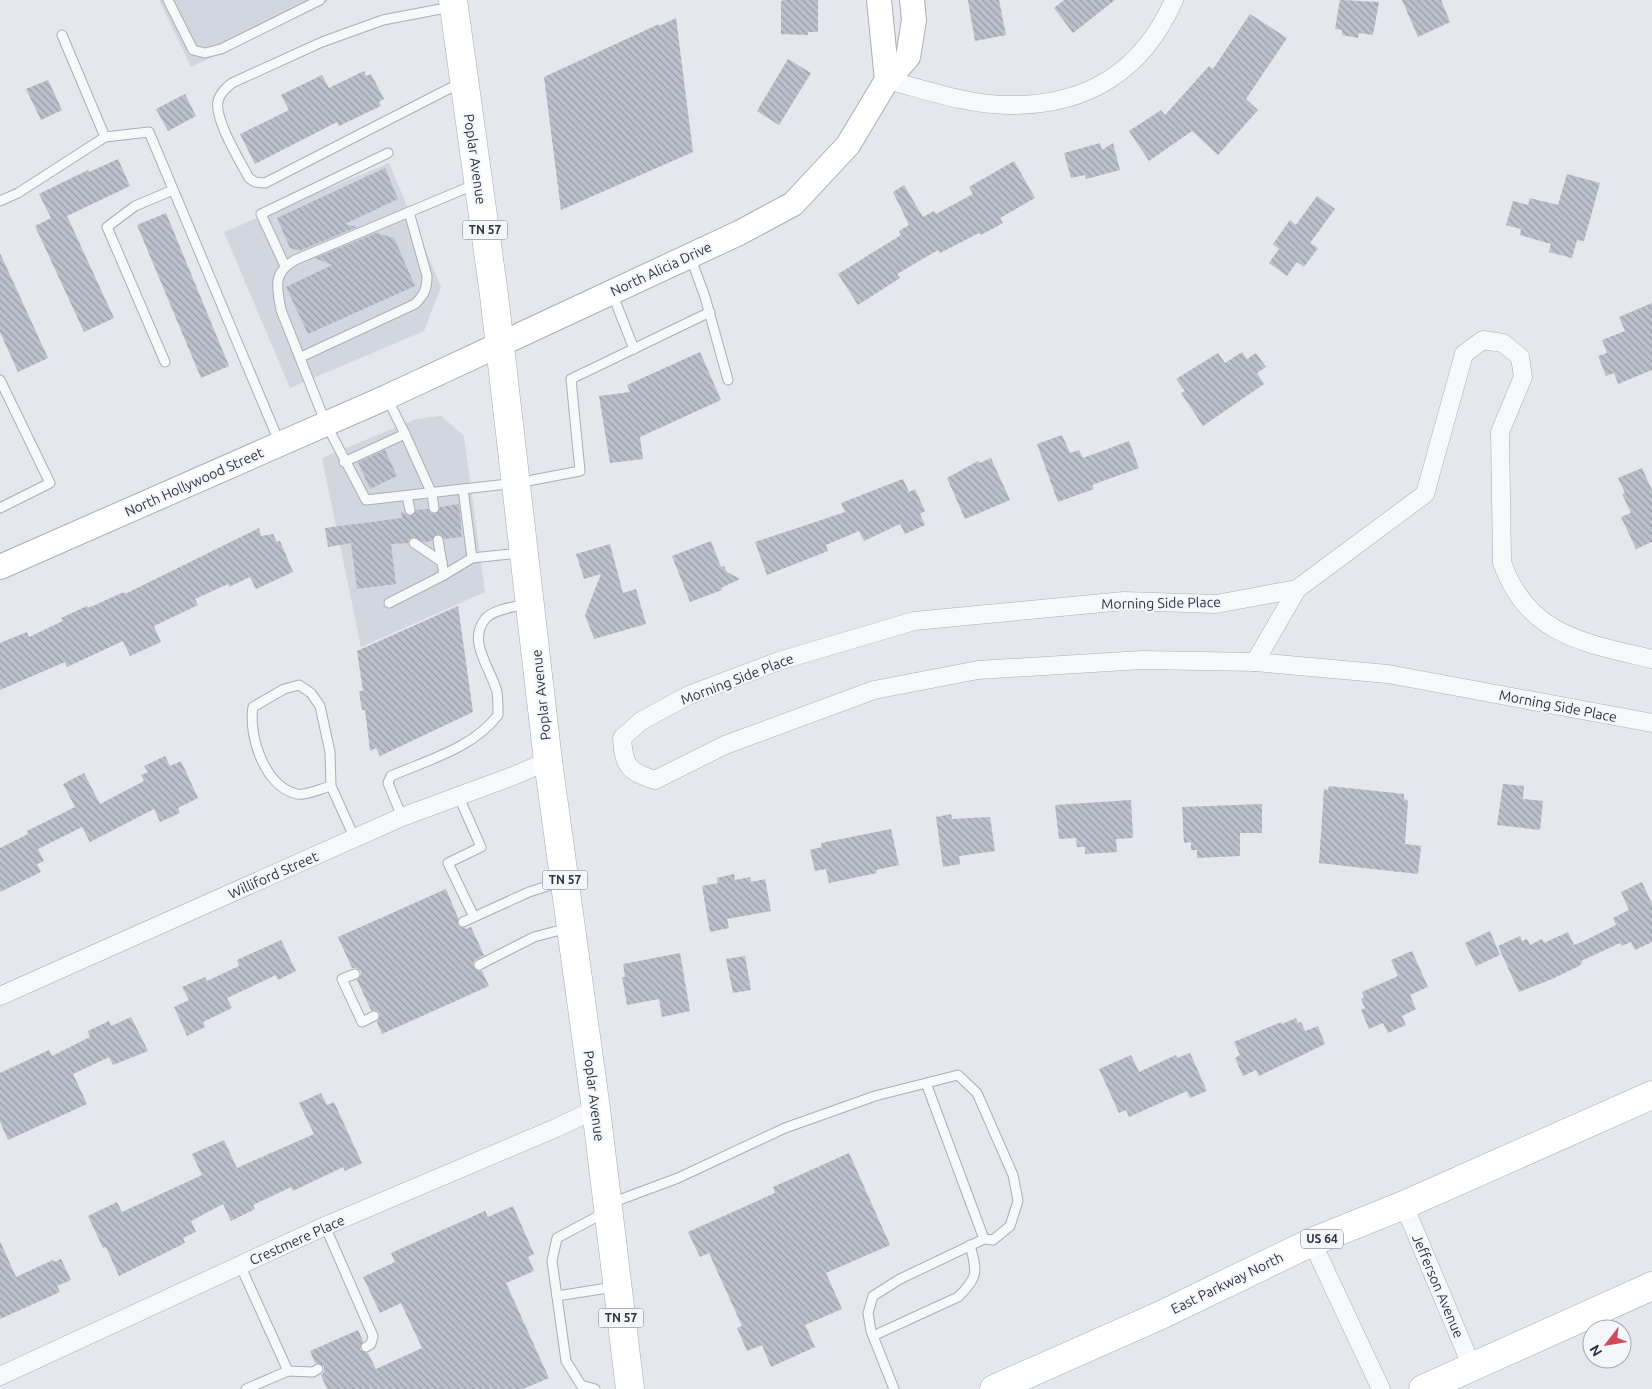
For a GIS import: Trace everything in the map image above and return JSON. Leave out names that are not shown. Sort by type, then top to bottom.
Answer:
[{"type":"main road","points":[[879,0],[886,80]]},
{"type":"main road","name":"North Alicia Drive","points":[[387,397],[739,233],[793,204],[848,146],[886,80],[908,57],[914,20],[912,0]]},
{"type":"main road","name":"Poplar Avenue","points":[[456,2],[464,81],[517,483],[548,760],[609,1208],[630,1389]]},
{"type":"main road","name":"North Hollywood Street","points":[[0,568],[387,397]]},
{"type":"main road","name":"East Parkway North","points":[[994,1389],[1161,1315],[1312,1242],[1404,1205],[1652,1095]]},
{"type":"main road","points":[[1428,1388],[1652,1286]]},
{"type":"street","points":[[886,80],[971,100],[1008,105],[1042,104],[1070,98],[1095,88],[1118,75],[1138,56],[1159,29],[1174,0]]},
{"type":"street","name":"Morning Side Place","points":[[1256,662],[1297,589],[1426,494],[1464,354],[1483,340],[1503,343],[1520,357],[1523,376],[1500,432],[1502,562],[1506,575],[1518,595],[1536,615],[1556,630],[1582,642],[1652,658]]},
{"type":"street","name":"Morning Side Place","points":[[1297,589],[1216,604],[1124,601],[914,621],[779,661],[689,695],[641,721],[622,738],[623,759],[636,774],[656,780],[725,745],[874,690],[978,670],[1142,660],[1256,662],[1388,674],[1652,722]]},
{"type":"street","name":"Williford Street","points":[[0,996],[402,817],[513,776],[548,760]]},
{"type":"street","name":"Crestmere Place","points":[[0,1376],[325,1226],[556,1128],[596,1109]]},
{"type":"street","name":"Jefferson Avenue","points":[[1404,1205],[1472,1367]]},
{"type":"street","points":[[1312,1242],[1381,1389]]},
{"type":"lane","points":[[168,0],[193,50],[206,53],[221,49],[303,4],[320,0]]},
{"type":"lane","points":[[456,2],[383,20],[322,42],[232,83],[222,92],[218,103],[219,116],[249,178],[255,182],[265,183],[464,81]]},
{"type":"lane","points":[[62,35],[105,137]]},
{"type":"lane","points":[[0,201],[18,193],[105,137],[149,132],[280,444]]},
{"type":"lane","points":[[285,266],[261,214],[388,153]]},
{"type":"lane","points":[[478,183],[285,266],[278,276],[281,310],[326,424],[344,462],[366,500],[517,483],[580,471],[571,379],[710,312]]},
{"type":"lane","points":[[164,362],[106,227],[135,206],[173,190]]},
{"type":"lane","points":[[301,357],[415,304],[424,296],[427,276],[409,212]]},
{"type":"lane","points":[[690,256],[710,312],[728,380]]},
{"type":"lane","points":[[612,292],[634,349]]},
{"type":"lane","points":[[0,380],[50,483],[0,508]]},
{"type":"lane","points":[[387,397],[432,494],[434,508]]},
{"type":"lane","points":[[344,462],[405,434]]},
{"type":"lane","points":[[463,489],[472,558]]},
{"type":"lane","points":[[407,496],[410,510]]},
{"type":"lane","points":[[438,540],[444,575]]},
{"type":"lane","points":[[414,543],[442,562]]},
{"type":"lane","points":[[389,603],[444,575],[472,558],[525,552]]},
{"type":"lane","points":[[402,817],[388,783],[391,776],[470,742],[488,729],[498,715],[496,691],[480,652],[478,637],[486,618],[500,611],[531,603]]},
{"type":"lane","points":[[331,786],[298,794],[281,787],[266,766],[254,743],[250,719],[253,707],[292,687],[299,686],[311,693],[320,706],[330,752],[331,786],[355,839]]},
{"type":"lane","points":[[458,796],[481,847],[448,863],[474,917]]},
{"type":"lane","points":[[463,922],[529,892],[565,880]]},
{"type":"lane","points":[[479,965],[534,938],[572,927]]},
{"type":"lane","points":[[355,974],[342,979],[362,1022],[374,1016]]},
{"type":"lane","points":[[595,1389],[582,1384],[566,1361],[552,1261],[557,1238],[609,1208],[785,1128],[875,1096],[958,1075],[977,1093],[1013,1175],[1018,1201],[1016,1214],[1010,1226],[994,1240],[984,1239],[970,1245],[900,1279],[874,1296],[868,1313],[873,1336],[894,1389]]},
{"type":"lane","points":[[926,1083],[984,1239]]},
{"type":"lane","points":[[325,1226],[373,1336],[371,1344],[366,1347]]},
{"type":"lane","points":[[873,1336],[958,1297],[969,1287],[976,1269],[970,1245]]},
{"type":"lane","points":[[240,1265],[288,1371]]},
{"type":"lane","points":[[557,1296],[618,1286]]},
{"type":"lane","points":[[246,1389],[288,1371],[313,1372],[318,1369]]},
{"type":"shaded area","points":[[159,0],[330,0],[191,67]]},
{"type":"shaded area","points":[[389,163],[441,287],[424,331],[290,388],[224,232]]},
{"type":"shaded area","points":[[441,416],[464,436],[485,592],[361,647],[322,458],[416,419]]},
{"type":"building","points":[[783,0],[818,0],[818,32],[808,32],[808,35],[781,34],[781,2]]},
{"type":"building","points":[[968,0],[999,0],[1006,35],[975,41]]},
{"type":"building","points":[[1064,0],[1115,0],[1073,33],[1054,8]]},
{"type":"building","points":[[1340,0],[1379,2],[1373,35],[1359,33],[1358,38],[1342,35],[1342,30],[1335,29]]},
{"type":"building","points":[[1402,0],[1441,0],[1450,22],[1418,37]]},
{"type":"building","points":[[1250,14],[1287,38],[1246,99],[1258,110],[1218,155],[1192,131],[1149,161],[1129,131],[1161,110],[1165,115],[1209,66],[1213,69]]},
{"type":"building","points":[[676,18],[693,152],[561,210],[544,77]]},
{"type":"building","points":[[788,59],[811,73],[779,125],[757,111]]},
{"type":"building","points":[[364,71],[366,76],[371,74],[384,99],[379,102],[381,106],[339,126],[337,122],[255,164],[240,134],[289,110],[281,95],[322,75],[329,88]]},
{"type":"building","points":[[48,80],[62,110],[41,120],[26,89]]},
{"type":"building","points":[[185,94],[196,116],[168,131],[156,109]]},
{"type":"building","points":[[1100,143],[1102,150],[1113,143],[1120,170],[1086,179],[1085,175],[1071,178],[1064,153]]},
{"type":"building","points":[[118,159],[130,186],[67,216],[114,318],[84,332],[35,226],[51,218],[39,194],[88,170],[89,172]]},
{"type":"building","points":[[1014,161],[1035,198],[1000,218],[1003,223],[940,253],[938,250],[897,274],[900,278],[858,305],[838,274],[901,235],[899,231],[909,225],[893,192],[904,185],[923,217],[934,211],[936,214],[973,194],[969,187]]},
{"type":"building","points":[[385,168],[398,199],[345,224],[357,227],[299,251],[290,248],[277,218]]},
{"type":"building","points":[[1567,174],[1600,183],[1584,241],[1577,240],[1572,258],[1549,252],[1551,244],[1520,235],[1521,229],[1506,225],[1513,201],[1528,205],[1530,198],[1558,205]]},
{"type":"building","points":[[1317,196],[1335,209],[1310,243],[1318,248],[1304,267],[1297,262],[1287,276],[1269,263],[1279,249],[1273,244],[1290,220],[1296,225]]},
{"type":"building","points":[[166,213],[229,366],[201,378],[137,225]]},
{"type":"building","points":[[376,233],[394,238],[415,286],[308,334],[286,287],[332,265],[315,258]]},
{"type":"building","points":[[0,253],[48,358],[18,372],[0,332]]},
{"type":"building","points":[[1652,303],[1652,370],[1618,384],[1614,373],[1606,376],[1598,356],[1607,353],[1602,340],[1625,331],[1619,317]]},
{"type":"building","points":[[700,352],[721,400],[640,437],[643,459],[610,463],[599,396],[630,392],[627,385]]},
{"type":"building","points":[[1242,352],[1247,359],[1256,353],[1266,367],[1257,373],[1264,384],[1203,426],[1181,393],[1185,391],[1176,379],[1218,353],[1225,363]]},
{"type":"building","points":[[1062,435],[1070,453],[1079,450],[1083,458],[1129,441],[1139,468],[1092,485],[1094,489],[1058,502],[1037,444]]},
{"type":"building","points":[[385,450],[397,476],[370,489],[358,462]]},
{"type":"building","points":[[991,458],[1010,500],[965,519],[947,478],[978,461],[980,463]]},
{"type":"building","points":[[1642,468],[1652,490],[1652,542],[1636,549],[1621,517],[1631,513],[1622,494],[1625,493],[1618,478]]},
{"type":"building","points":[[903,479],[909,492],[915,489],[925,511],[920,514],[925,525],[905,534],[900,524],[864,541],[859,531],[826,545],[828,551],[767,575],[755,542],[845,512],[841,503]]},
{"type":"building","points":[[459,504],[462,537],[444,539],[437,534],[432,541],[423,542],[414,537],[409,539],[408,543],[391,544],[396,584],[357,589],[351,543],[328,547],[325,528],[402,518],[401,512],[411,516],[416,510],[428,509],[431,514],[435,514],[440,507]]},
{"type":"building","points":[[259,528],[261,536],[273,534],[277,542],[280,541],[293,572],[256,589],[250,577],[229,587],[228,584],[195,599],[198,605],[154,626],[161,642],[130,656],[123,641],[67,667],[65,662],[0,690],[0,643],[27,632],[29,637],[63,621],[61,618],[124,592],[125,594]]},
{"type":"building","points":[[711,541],[721,567],[724,566],[727,572],[740,579],[721,588],[722,590],[690,602],[672,556]]},
{"type":"building","points":[[610,544],[623,593],[636,589],[646,624],[594,639],[585,615],[601,574],[584,579],[576,554]]},
{"type":"building","points":[[458,606],[473,712],[380,756],[376,748],[370,751],[365,710],[362,710],[359,691],[363,691],[357,651]]},
{"type":"building","points":[[165,756],[170,766],[181,761],[198,798],[178,808],[180,813],[160,822],[154,809],[90,842],[82,827],[38,849],[44,861],[37,864],[41,872],[0,892],[0,848],[28,834],[27,831],[75,807],[63,784],[84,773],[100,804],[144,781],[141,775],[148,772],[144,766]]},
{"type":"building","points":[[1503,784],[1524,786],[1523,799],[1543,801],[1540,830],[1497,825]]},
{"type":"building","points":[[1329,786],[1404,794],[1404,799],[1408,801],[1405,844],[1421,846],[1418,874],[1319,863],[1324,789],[1328,790]]},
{"type":"building","points":[[1131,800],[1133,838],[1116,839],[1117,852],[1085,854],[1085,847],[1077,847],[1076,838],[1059,839],[1055,805]]},
{"type":"building","points":[[1262,804],[1262,833],[1240,833],[1240,856],[1197,858],[1197,850],[1191,850],[1191,842],[1184,843],[1182,807]]},
{"type":"building","points":[[951,814],[952,819],[990,817],[995,851],[959,856],[960,864],[943,867],[936,817]]},
{"type":"building","points":[[891,829],[899,865],[876,870],[877,873],[829,883],[826,869],[815,871],[810,850],[822,847],[821,843]]},
{"type":"building","points":[[734,874],[735,880],[750,877],[751,882],[765,879],[771,911],[727,919],[729,928],[710,932],[702,886],[718,883],[717,878]]},
{"type":"building","points":[[1642,882],[1652,904],[1652,942],[1635,950],[1631,942],[1622,946],[1620,943],[1581,961],[1582,963],[1579,966],[1519,992],[1498,946],[1520,936],[1522,941],[1527,939],[1530,945],[1542,939],[1544,943],[1568,932],[1574,945],[1584,941],[1616,925],[1613,918],[1629,910],[1621,892]]},
{"type":"building","points":[[446,889],[458,918],[458,925],[466,929],[471,927],[484,955],[474,961],[473,965],[476,970],[482,971],[489,986],[382,1034],[377,1022],[380,1014],[377,1011],[371,1010],[357,980],[361,975],[361,971],[352,968],[338,937]]},
{"type":"building","points":[[1490,931],[1500,955],[1476,966],[1465,943]]},
{"type":"building","points":[[281,940],[296,971],[278,980],[276,975],[227,998],[232,1008],[203,1022],[205,1027],[187,1036],[174,1007],[189,1000],[182,987],[205,977],[207,981],[239,966],[237,960]]},
{"type":"building","points":[[1412,951],[1428,987],[1410,995],[1416,1009],[1402,1016],[1406,1025],[1388,1033],[1383,1023],[1369,1029],[1361,1010],[1365,1008],[1361,999],[1364,997],[1362,992],[1398,976],[1391,960]]},
{"type":"building","points":[[680,953],[690,1011],[662,1017],[659,999],[627,1005],[622,977],[625,977],[623,964]]},
{"type":"building","points":[[745,956],[751,990],[733,993],[726,959]]},
{"type":"building","points":[[131,1017],[148,1051],[113,1065],[109,1057],[73,1074],[87,1104],[8,1140],[0,1122],[0,1073],[49,1050],[52,1056],[90,1037],[88,1031],[109,1021],[111,1026]]},
{"type":"building","points":[[1296,1018],[1298,1023],[1301,1022],[1305,1031],[1318,1026],[1325,1044],[1259,1076],[1256,1070],[1243,1076],[1235,1058],[1240,1055],[1234,1042],[1281,1022],[1282,1024]]},
{"type":"building","points":[[1190,1053],[1207,1091],[1190,1098],[1187,1091],[1129,1117],[1126,1110],[1119,1113],[1099,1069],[1131,1055],[1139,1072],[1176,1055],[1177,1058]]},
{"type":"building","points":[[321,1093],[327,1105],[334,1102],[362,1163],[345,1171],[343,1167],[293,1191],[291,1187],[253,1205],[255,1209],[231,1221],[223,1204],[191,1221],[196,1232],[183,1238],[185,1243],[119,1276],[106,1247],[103,1248],[88,1216],[117,1202],[122,1212],[202,1175],[192,1154],[224,1140],[237,1168],[314,1134],[299,1103]]},
{"type":"building","points":[[849,1153],[890,1245],[826,1273],[842,1309],[805,1325],[815,1347],[771,1367],[762,1345],[747,1351],[737,1328],[742,1326],[709,1253],[700,1257],[688,1232],[775,1193],[773,1187]]},
{"type":"building","points":[[513,1206],[534,1254],[528,1257],[534,1271],[506,1283],[549,1378],[523,1389],[327,1389],[321,1375],[324,1372],[324,1366],[315,1363],[310,1351],[358,1330],[363,1341],[360,1350],[368,1353],[376,1369],[422,1348],[401,1303],[380,1313],[363,1277],[395,1262],[391,1253],[485,1211],[488,1217]]},
{"type":"building","points":[[0,1241],[16,1277],[53,1260],[54,1262],[61,1259],[71,1280],[57,1286],[60,1292],[0,1319]]}]
